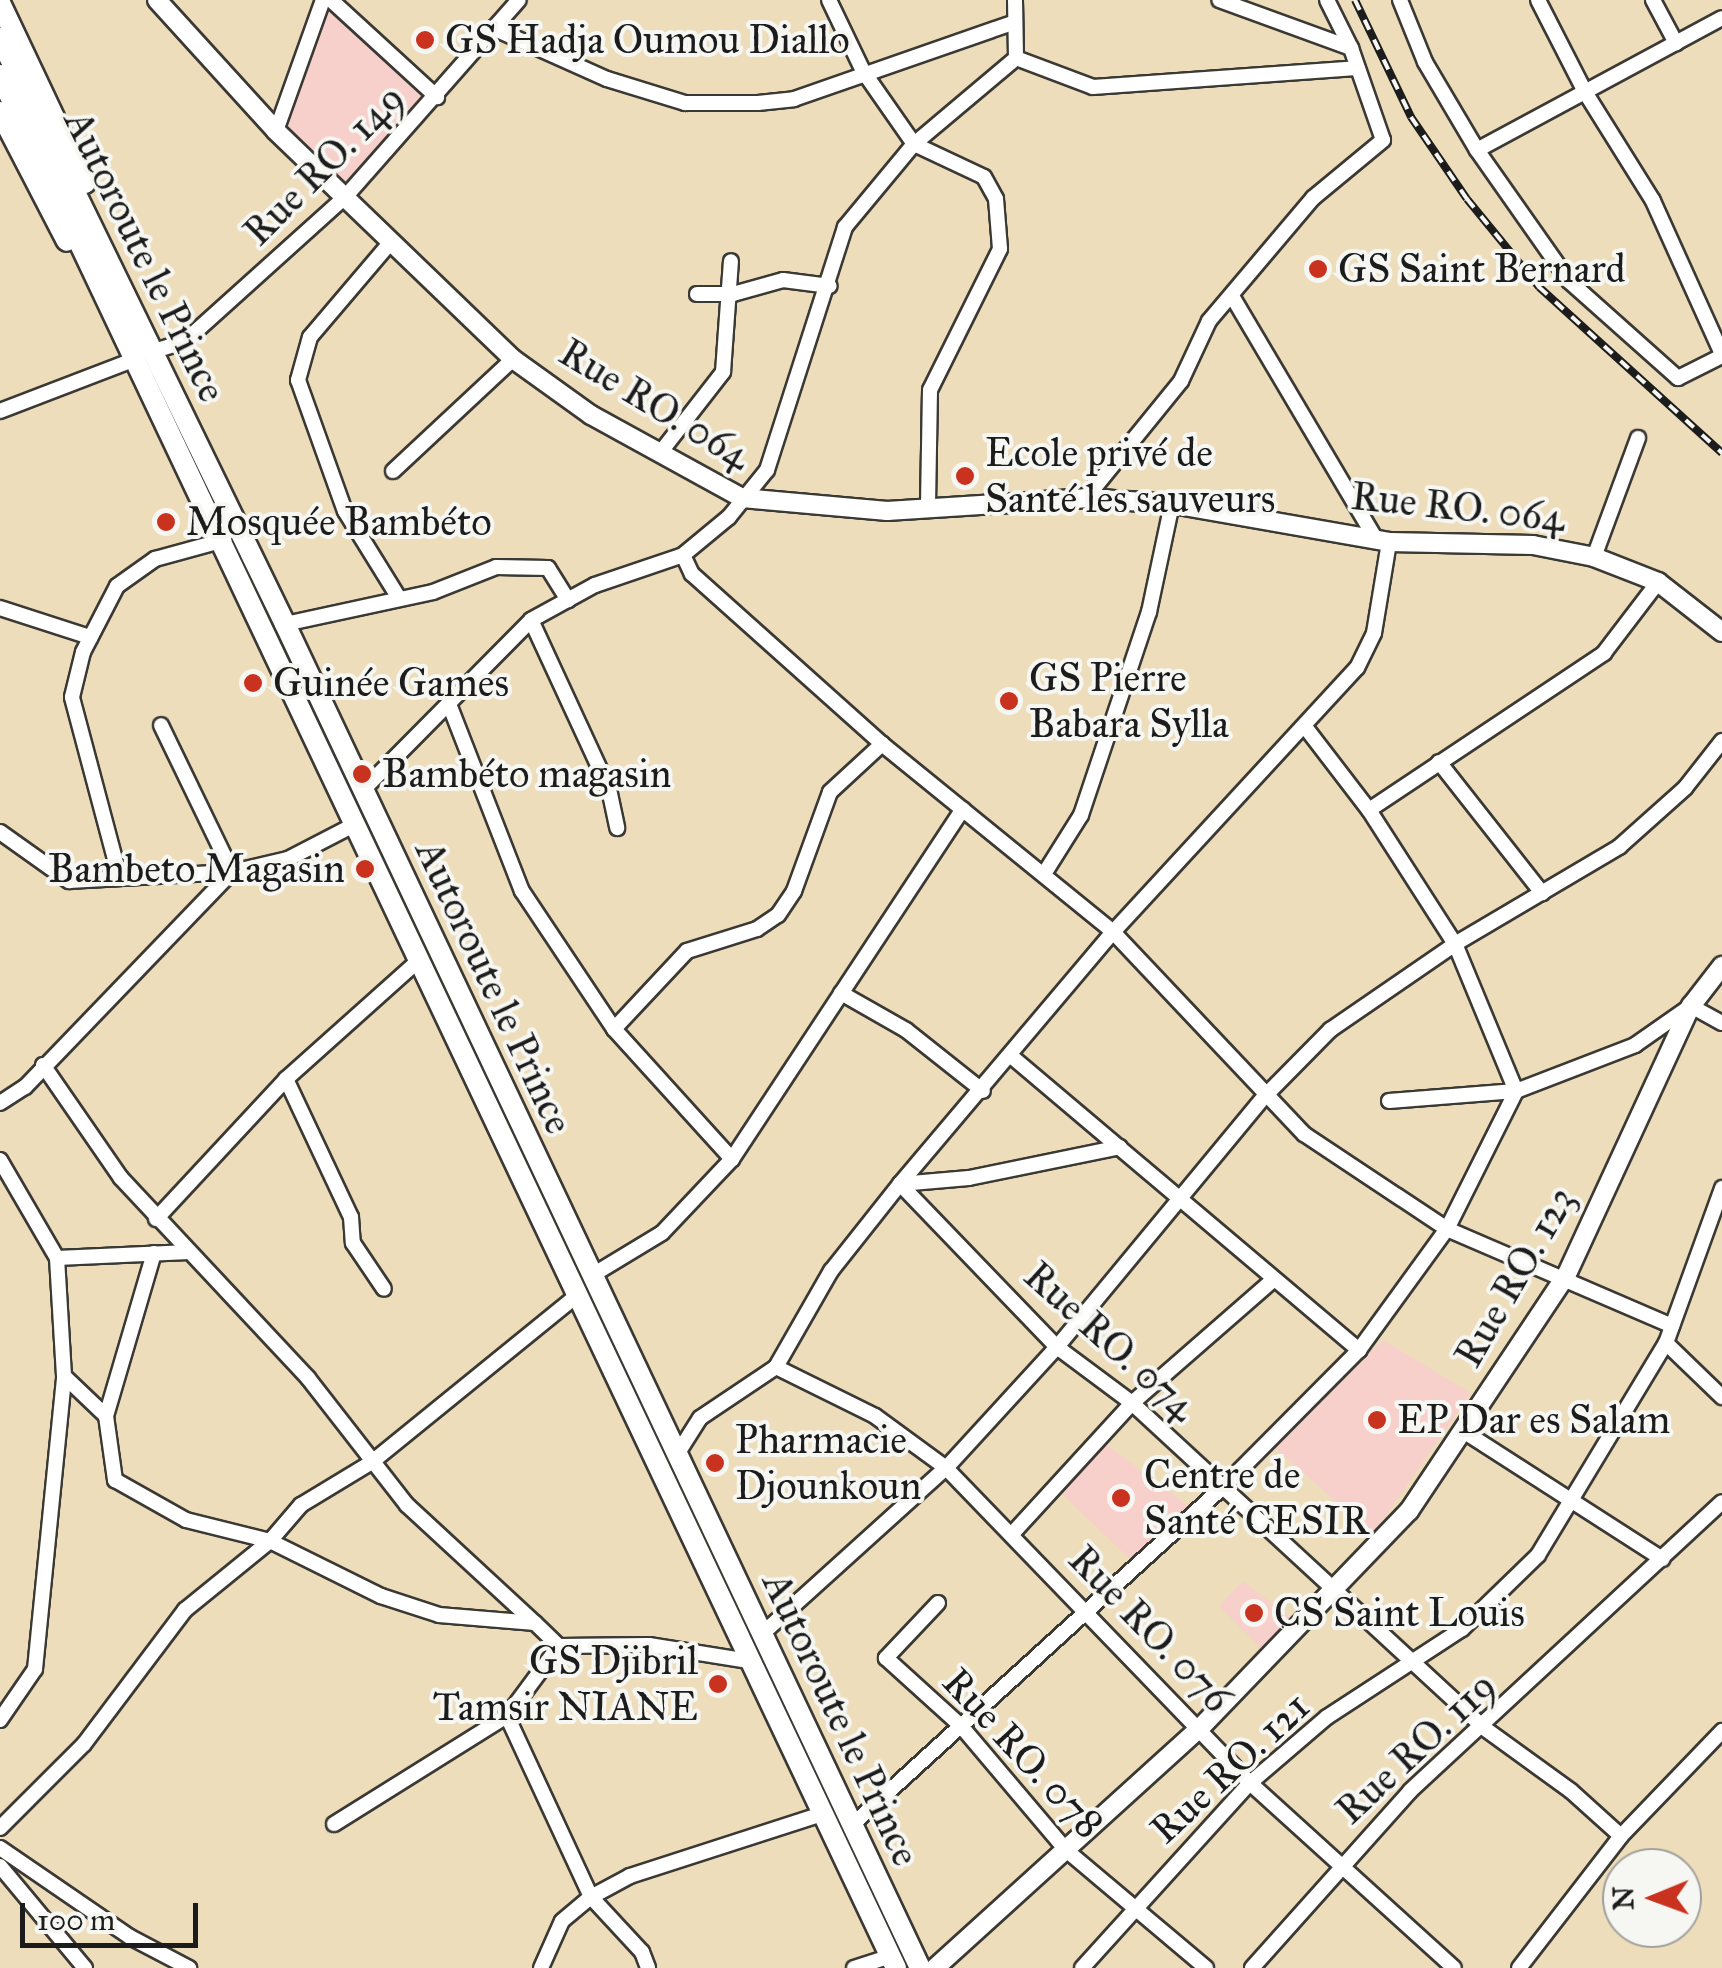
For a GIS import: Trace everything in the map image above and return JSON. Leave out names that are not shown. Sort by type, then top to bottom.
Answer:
[{"type":"main road","points":[[0,3],[87,186],[146,355]]},
{"type":"main road","name":"Autoroute le Prince","points":[[0,38],[23,139]]},
{"type":"main road","name":"Autoroute le Prince","points":[[0,75],[23,139],[146,355],[285,624],[675,1457],[920,1968]]},
{"type":"main road","points":[[0,112],[23,139],[146,355]]},
{"type":"main road","name":"Autoroute le Prince","points":[[146,355],[224,540],[354,826],[574,1298],[893,1962]]},
{"type":"street","name":"Rue RO. 064","points":[[157,0],[276,130],[512,359],[660,452],[742,498],[829,511],[928,509],[1086,498],[1172,504],[1382,539],[1533,545],[1594,557],[1658,582],[1722,632]]},
{"type":"street","points":[[276,130],[323,0]]},
{"type":"street","points":[[331,0],[438,97]]},
{"type":"street","name":"Rue RO. 149","points":[[0,410],[184,342],[346,196],[438,97],[520,0]]},
{"type":"street","points":[[829,0],[863,72],[914,144],[984,177],[996,199],[1000,249],[930,390],[928,509]]},
{"type":"street","points":[[1015,0],[1012,23],[1016,58]]},
{"type":"street","points":[[1219,0],[1351,48]]},
{"type":"street","points":[[1086,498],[1180,381],[1209,321],[1313,198],[1383,140],[1351,48],[1327,0]]},
{"type":"street","points":[[1400,0],[1426,62],[1476,150],[1569,282],[1611,323],[1678,378],[1722,355],[1652,200],[1585,92],[1538,0]]},
{"type":"street","points":[[1653,0],[1676,42]]},
{"type":"street","points":[[1476,150],[1722,18]]},
{"type":"street","points":[[493,28],[607,79],[686,103],[794,98],[1012,23]]},
{"type":"street","points":[[1016,58],[1093,87],[1356,68]]},
{"type":"street","points":[[362,791],[531,620],[568,600],[683,555],[729,517],[767,470],[830,286],[845,228],[914,144],[1016,58]]},
{"type":"street","points":[[390,243],[310,336],[298,380],[344,511],[399,598]]},
{"type":"street","points":[[660,452],[723,372],[733,294],[730,260]]},
{"type":"street","points":[[697,294],[733,294],[783,280],[830,286]]},
{"type":"street","points":[[675,1457],[700,1418],[776,1367],[831,1271],[900,1184],[983,1091],[1113,932],[1358,668],[1374,634],[1382,539],[1232,296]]},
{"type":"street","points":[[393,471],[512,359]]},
{"type":"street","points":[[1594,557],[1638,438]]},
{"type":"street","points":[[1044,874],[1081,815],[1149,612],[1172,504]]},
{"type":"street","points":[[120,878],[72,697],[90,636],[117,586],[155,559],[224,540]]},
{"type":"street","points":[[683,555],[692,574],[882,744],[1113,932],[1304,1134],[1447,1229],[1566,1276],[1672,1326]]},
{"type":"street","points":[[285,624],[399,598],[496,567],[548,568],[568,600]]},
{"type":"street","points":[[1369,810],[1604,653],[1658,582]]},
{"type":"street","points":[[0,608],[90,636]]},
{"type":"street","points":[[531,620],[608,789],[618,828]]},
{"type":"street","points":[[450,704],[522,891],[614,1029],[732,1159]]},
{"type":"street","points":[[161,724],[232,872]]},
{"type":"street","points":[[852,1824],[1223,1487],[1359,1350],[1447,1229],[1516,1091],[1455,944],[1369,810],[1306,728]]},
{"type":"street","points":[[762,1634],[946,1468],[1057,1348],[1264,1096],[1330,1030],[1455,944],[1619,847],[1685,788],[1722,741]]},
{"type":"street","points":[[614,1029],[687,951],[757,929],[778,915],[794,891],[830,792],[882,744]]},
{"type":"street","points":[[1439,762],[1542,893]]},
{"type":"street","points":[[591,1276],[662,1233],[732,1159],[963,809]]},
{"type":"street","points":[[0,832],[69,881],[232,872],[288,859],[354,826]]},
{"type":"street","points":[[0,1103],[44,1065],[232,872]]},
{"type":"street","points":[[156,1219],[286,1079],[418,961]]},
{"type":"street","name":"Rue RO. 123","points":[[935,1968],[1201,1727],[1336,1593],[1409,1511],[1566,1276],[1691,1006],[1722,966]]},
{"type":"street","points":[[841,993],[906,1030],[983,1091]]},
{"type":"street","points":[[1389,1101],[1516,1091],[1634,1046],[1691,1006],[1722,1024]]},
{"type":"street","points":[[1011,1056],[1178,1196],[1272,1281],[1359,1350]]},
{"type":"street","points":[[44,1065],[156,1219],[308,1378],[407,1505],[559,1646],[649,1645],[749,1661]]},
{"type":"street","points":[[286,1079],[352,1217],[353,1243],[384,1289]]},
{"type":"street","points":[[900,1184],[969,1178],[1120,1147]]},
{"type":"street","points":[[0,1160],[56,1258],[64,1376],[35,1669],[0,1720]]},
{"type":"street","name":"Rue RO. 074","points":[[900,1184],[1057,1348],[1132,1403],[1484,1728],[1572,1790],[1620,1836]]},
{"type":"street","name":"Rue RO. 121","points":[[1082,1968],[1250,1783],[1327,1718],[1462,1629],[1538,1555],[1574,1504],[1666,1343],[1722,1188]]},
{"type":"street","points":[[56,1258],[189,1252]]},
{"type":"street","points":[[154,1253],[106,1416],[115,1480],[186,1520],[270,1541],[381,1596],[439,1615],[535,1623]]},
{"type":"street","points":[[1012,1534],[1132,1403],[1272,1281]]},
{"type":"street","points":[[0,1828],[84,1744],[184,1610],[270,1541],[301,1505],[372,1462],[574,1298]]},
{"type":"street","points":[[1666,1343],[1722,1397]]},
{"type":"street","name":"Rue RO. 076","points":[[776,1367],[874,1416],[946,1468],[1090,1611],[1250,1783],[1454,1968]]},
{"type":"street","points":[[64,1376],[106,1416]]},
{"type":"street","points":[[1462,1432],[1662,1559]]},
{"type":"street","name":"Rue RO. 119","points":[[1252,1968],[1410,1792],[1484,1728],[1722,1502]]},
{"type":"street","name":"Rue RO. 078","points":[[938,1604],[886,1658],[962,1727],[1066,1850],[1137,1905],[1206,1968]]},
{"type":"street","points":[[334,1824],[507,1716],[559,1646]]},
{"type":"street","points":[[507,1716],[592,1897],[642,1952],[648,1968]]},
{"type":"street","points":[[1519,1968],[1620,1836],[1722,1731]]},
{"type":"street","points":[[542,1968],[562,1921],[592,1897],[630,1876],[822,1814]]},
{"type":"street","points":[[0,1848],[130,1937],[189,1968]]},
{"type":"street","points":[[0,1866],[85,1968]]},
{"type":"street","points":[[854,1968],[893,1962]]},
{"type":"shaded area","points":[[331,3],[433,97],[344,192],[279,127],[322,9]]},
{"type":"shaded area","name":"EP Dar es Salam","points":[[1383,1340],[1471,1393],[1373,1534],[1273,1446]]},
{"type":"shaded area","name":"Centre de Santé CESIR","points":[[1103,1442],[1188,1506],[1132,1561],[1058,1490]]},
{"type":"shaded area","name":"CS Saint Louis","points":[[1243,1581],[1292,1619],[1264,1652],[1219,1606]]},
{"type":"railway","points":[[1355,0],[1411,117],[1467,199],[1539,287],[1722,453]]},
{"type":"place","name":"GS Hadja Oumou Diallo","points":[[425,40]]},
{"type":"place","name":"GS Saint Bernard","points":[[1318,269]]},
{"type":"place","name":"Ecole privé de Santé les sauveurs","points":[[965,476]]},
{"type":"place","name":"Mosquée Bambéto","points":[[166,522]]},
{"type":"place","name":"Guinée Games","points":[[253,683]]},
{"type":"place","name":"GS Pierre Babara Sylla","points":[[1009,701]]},
{"type":"place","name":"Bambéto magasin","points":[[362,774]]},
{"type":"place","name":"Bambeto Magasin","points":[[365,869]]},
{"type":"place","name":"EP Dar es Salam","points":[[1377,1420]]},
{"type":"place","name":"Pharmacie Djounkoun","points":[[715,1463]]},
{"type":"place","name":"Centre de Santé CESIR","points":[[1121,1498]]},
{"type":"place","name":"CS Saint Louis","points":[[1254,1613]]},
{"type":"place","name":"GS Djibril Tamsir NIANE","points":[[718,1684]]}]
